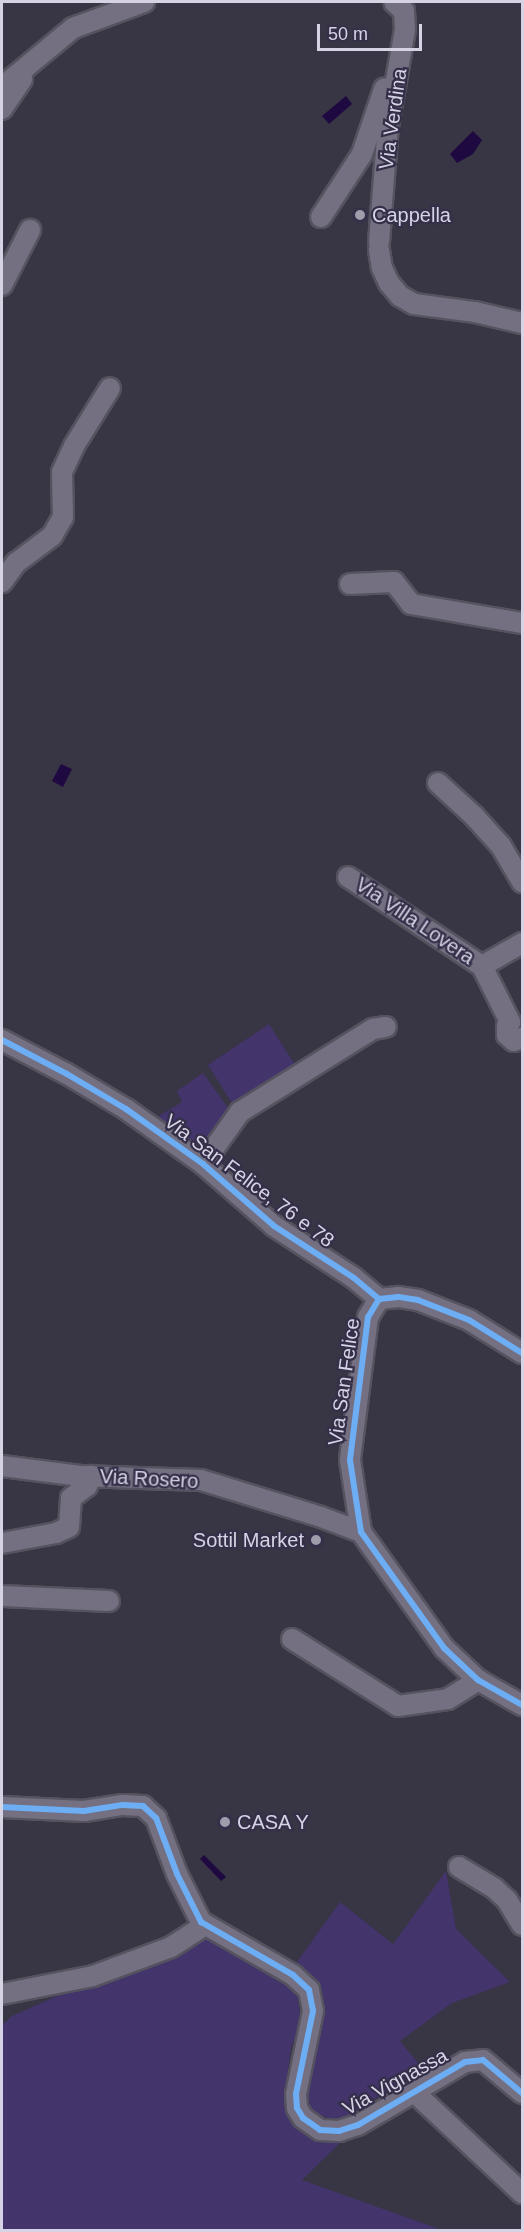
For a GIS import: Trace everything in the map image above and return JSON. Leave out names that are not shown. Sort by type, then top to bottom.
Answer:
[{"type":"street","points":[[2,87],[73,28],[144,2]]},
{"type":"street","name":"Via Verdina","points":[[394,2],[404,11],[405,30],[388,126],[379,246],[382,268],[389,283],[400,296],[414,304],[475,312],[522,322]]},
{"type":"street","points":[[321,217],[362,154],[405,30]]},
{"type":"street","points":[[2,109],[38,57]]},
{"type":"street","points":[[2,285],[30,230]]},
{"type":"street","points":[[2,582],[16,563],[52,536],[63,517],[62,472],[74,446],[110,388]]},
{"type":"street","points":[[350,584],[394,582],[411,604],[522,623]]},
{"type":"street","points":[[438,783],[474,816],[501,846],[522,882]]},
{"type":"street","name":"Via Villa Lovera","points":[[348,877],[482,966],[516,1023],[506,1030],[509,1038],[517,1041],[522,1038]]},
{"type":"street","name":"Via Villa Lovera","points":[[482,966],[522,943]]},
{"type":"street","points":[[203,1164],[240,1112],[373,1029],[386,1027]]},
{"type":"street","name":"Via San Felice, 76 e 78","points":[[2,1040],[67,1074],[126,1109],[203,1164],[274,1226],[354,1278],[379,1299]]},
{"type":"street","name":"Via San Felice","points":[[522,1353],[469,1320],[418,1300],[398,1297],[379,1299],[368,1317],[350,1460],[361,1532],[444,1648],[478,1680],[522,1705]]},
{"type":"street","name":"Via Rosero","points":[[2,1466],[91,1476],[201,1480],[321,1517],[361,1532]]},
{"type":"street","points":[[2,1543],[56,1533],[69,1527],[71,1498],[87,1486],[91,1476]]},
{"type":"street","points":[[2,1596],[109,1601]]},
{"type":"street","points":[[292,1639],[398,1706],[448,1700],[478,1680]]},
{"type":"street","name":"Via Vignassa","points":[[2,1806],[84,1811],[143,1806],[156,1818],[177,1874],[201,1922],[293,1975],[309,1990],[313,2011],[296,2094],[297,2108],[303,2118],[320,2130],[339,2131],[358,2125],[465,2062],[483,2060],[522,2093]]},
{"type":"street","points":[[459,1867],[507,1900],[522,1925]]},
{"type":"street","points":[[2,1994],[93,1976],[171,1947],[205,1925]]},
{"type":"street","points":[[414,2092],[522,2193]]},
{"type":"shaded area","points":[[346,96],[352,104],[329,124],[322,116]]},
{"type":"shaded area","points":[[473,131],[482,140],[473,154],[457,163],[450,154]]},
{"type":"shaded area","points":[[61,764],[72,769],[63,787],[52,781]]},
{"type":"shaded area","points":[[269,1024],[295,1065],[232,1103],[208,1065]]},
{"type":"shaded area","points":[[203,1073],[228,1108],[201,1153],[152,1120],[182,1102],[177,1091]]},
{"type":"shaded area","points":[[204,1855],[226,1877],[221,1881],[200,1859]]},
{"type":"shaded area","points":[[446,1871],[456,1929],[510,1982],[452,2003],[400,2041],[423,2069],[342,2119],[328,2118],[313,2112],[307,2097],[307,2071],[319,2011],[292,1969],[340,1902],[393,1944]]},
{"type":"shaded area","points":[[206,1930],[285,1979],[297,1991],[301,2022],[291,2048],[287,2078],[288,2105],[346,2137],[302,2180],[442,2230],[2,2230],[2,2025],[12,2016]]},
{"type":"cycle path","points":[[2,1040],[67,1074],[126,1109],[203,1164],[274,1226],[354,1278],[379,1299]]},
{"type":"cycle path","points":[[522,1353],[469,1320],[418,1300],[398,1297],[379,1299],[368,1317],[350,1460],[361,1532],[444,1648],[478,1680],[522,1705]]},
{"type":"cycle path","points":[[2,1807],[84,1811],[123,1805],[143,1806],[156,1818],[177,1874],[201,1922],[293,1975],[309,1990],[313,2011],[296,2094],[297,2108],[303,2118],[320,2130],[339,2131],[358,2125],[465,2062],[483,2060],[522,2093]]},
{"type":"place","name":"Cappella","points":[[360,215]]},
{"type":"place","name":"Sottil Market","points":[[316,1540]]},
{"type":"place","name":"CASA Y","points":[[225,1822]]}]
